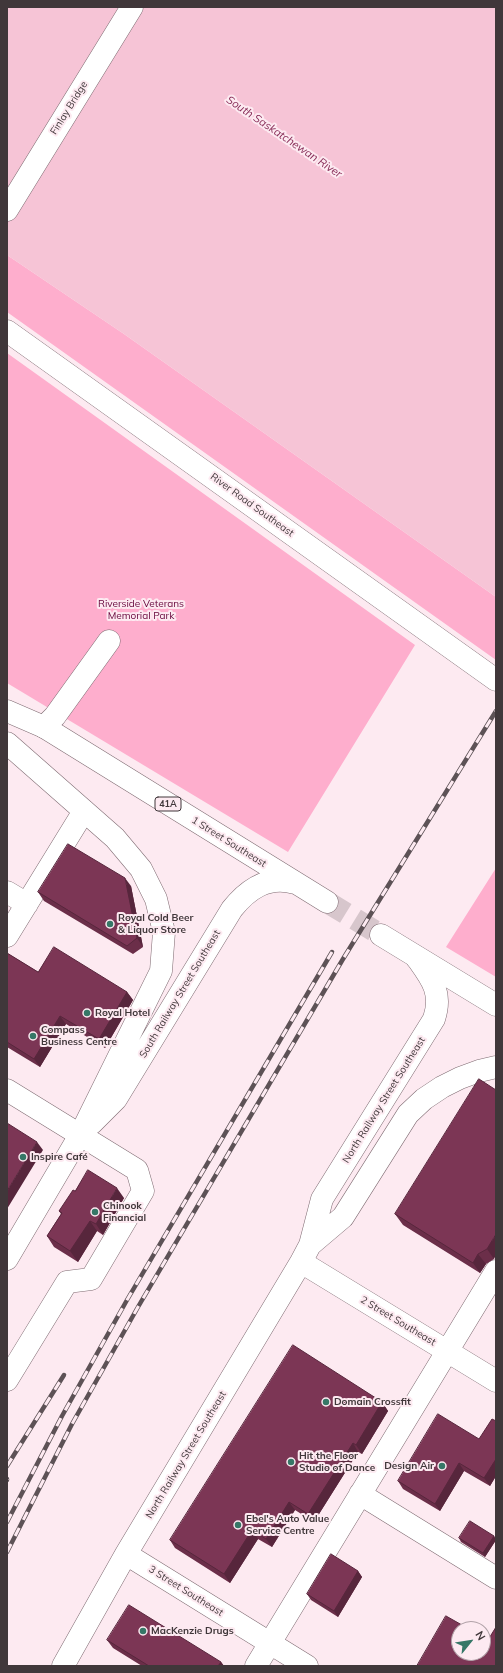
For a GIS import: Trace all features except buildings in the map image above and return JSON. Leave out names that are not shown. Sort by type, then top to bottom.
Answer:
[{"type":"street","name":"Finlay Bridge","points":[[7,210],[132,7]]},
{"type":"street","name":"River Road Southeast","points":[[7,331],[496,680]]},
{"type":"street","points":[[44,727],[55,716],[109,641]]},
{"type":"street","name":"1 Street Southeast","points":[[7,711],[44,727],[327,902]]},
{"type":"street","name":"South Railway Street Southeast","points":[[7,744],[115,838],[141,869],[156,899],[164,932],[161,971],[80,1135],[7,1259]]},
{"type":"street","points":[[7,936],[84,811]]},
{"type":"street","name":"South Railway Street Southeast","points":[[80,1135],[116,1099],[232,909],[242,896],[264,883],[283,881],[297,884]]},
{"type":"street","points":[[7,892],[27,904]]},
{"type":"street","points":[[381,935],[496,1005]]},
{"type":"street","name":"North Railway Street Southeast","points":[[63,1666],[126,1554],[305,1254],[322,1199],[434,1019],[437,1011],[436,989],[431,978],[416,957]]},
{"type":"street","name":"North Railway Street Southeast","points":[[305,1254],[343,1217],[408,1114],[442,1087],[460,1078],[496,1067]]},
{"type":"street","points":[[7,1090],[136,1170],[143,1191],[91,1279],[67,1282],[7,1380]]},
{"type":"street","name":"2 Street Southeast","points":[[305,1254],[447,1351],[496,1381]]},
{"type":"street","points":[[256,1666],[496,1271]]},
{"type":"street","points":[[360,1494],[496,1578]]},
{"type":"street","name":"3 Street Southeast","points":[[126,1554],[307,1666]]},
{"type":"green space","points":[[7,255],[124,334],[496,597],[496,660],[7,312]]},
{"type":"green space","name":"Riverside Veterans Memorial Park","points":[[7,353],[415,645],[288,852],[7,683]]},
{"type":"green space","points":[[496,868],[496,977],[446,947]]},
{"type":"water","name":"South Saskatchewan River","points":[[7,7],[496,7],[496,597],[124,334],[7,255]]},
{"type":"tunnel","points":[[327,902],[381,935]]},
{"type":"railway","points":[[7,1552],[72,1424],[138,1307],[343,959],[496,711]]},
{"type":"railway","points":[[7,1522],[62,1416],[127,1300],[332,952]]},
{"type":"railway","points":[[7,1466],[64,1375]]},
{"type":"place","name":"Royal Cold Beer & Liquor Store","points":[[110,924]]},
{"type":"place","name":"Royal Hotel","points":[[87,1013]]},
{"type":"place","name":"Compass Business Centre","points":[[33,1036]]},
{"type":"place","name":"Inspire Café","points":[[23,1157]]},
{"type":"place","name":"Chinook Financial","points":[[95,1212]]},
{"type":"place","name":"Domain Crossfit","points":[[326,1402]]},
{"type":"place","name":"Hit the Floor Studio of Dance","points":[[291,1462]]},
{"type":"place","name":"Design Air","points":[[442,1466]]},
{"type":"place","name":"Ebel's Auto Value Service Centre","points":[[238,1525]]},
{"type":"place","name":"MacKenzie Drugs","points":[[143,1631]]}]
